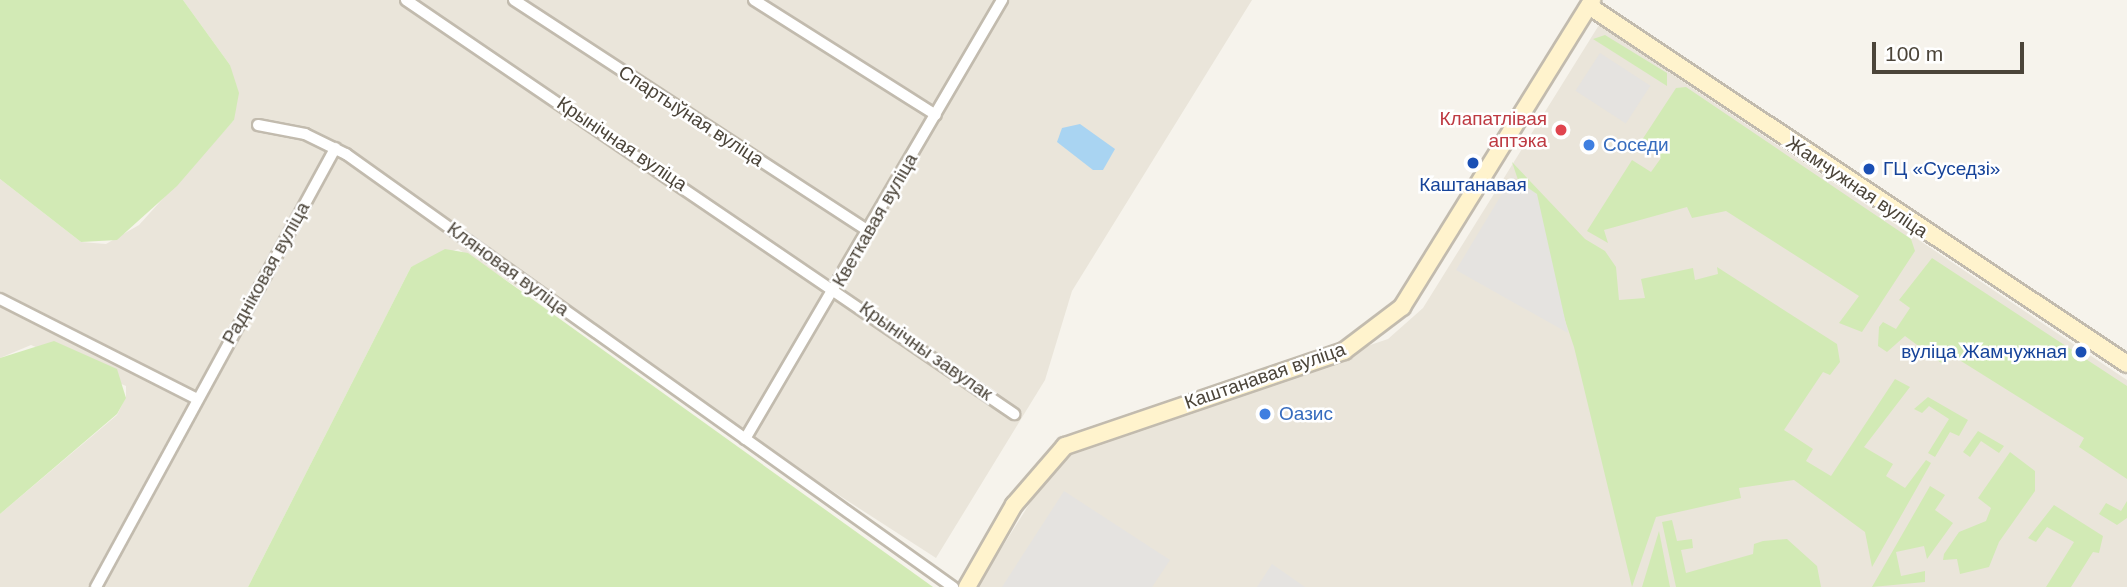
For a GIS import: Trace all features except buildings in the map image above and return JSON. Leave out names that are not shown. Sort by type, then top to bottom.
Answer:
[{"type":"main road","name":"Жамчужная вуліца","points":[[1590,3],[2127,365]]},
{"type":"main road","name":"Каштанавая вуліца","points":[[967,587],[1014,505],[1065,446],[1344,351],[1402,307],[1590,3]]},
{"type":"street","name":"Крынічная вуліца","points":[[406,0],[837,288]]},
{"type":"street","name":"Спартыўная вуліца","points":[[514,0],[868,231]]},
{"type":"street","points":[[754,0],[936,115]]},
{"type":"street","name":"Кветкавая вуліца","points":[[745,439],[837,288],[1002,0]]},
{"type":"street","name":"Кляновая вуліца","points":[[258,125],[335,148],[953,587]]},
{"type":"street","name":"Радніковая вуліца","points":[[96,587],[335,148]]},
{"type":"street","name":"Крынічны завулак","points":[[837,288],[1014,414]]},
{"type":"street","points":[[0,299],[197,399]]},
{"type":"shaded area","points":[[183,0],[1252,0],[1072,291],[1045,380],[936,558],[458,249],[411,267],[248,587],[0,587],[0,514],[117,415],[126,397],[126,386],[31,345],[0,358],[0,179],[81,242],[106,244],[139,225],[234,120],[230,65]]},
{"type":"shaded area","points":[[1599,25],[2127,380],[2127,587],[977,587],[1064,449],[1388,339],[1423,308]]},
{"type":"shaded area","points":[[1600,53],[1650,86],[1626,123],[1575,91]]},
{"type":"shaded area","points":[[1512,177],[1537,194],[1568,333],[1456,270]]},
{"type":"shaded area","points":[[1064,491],[1170,560],[1152,587],[1002,587]]},
{"type":"shaded area","points":[[1272,564],[1305,587],[1257,587]]},
{"type":"green space","points":[[0,0],[183,0],[230,65],[239,93],[234,120],[177,186],[117,240],[81,242],[0,179]]},
{"type":"green space","points":[[1605,35],[1667,73],[1667,86],[1593,39]]},
{"type":"green space","points":[[1686,87],[1911,239],[1915,251],[1862,332],[1839,323],[1859,296],[1726,211],[1692,218],[1687,207],[1604,230],[1608,243],[1587,231],[1632,160],[1651,172],[1661,158],[1640,143],[1676,88]]},
{"type":"green space","points":[[1512,162],[1585,239],[1605,251],[1616,267],[1619,300],[1645,298],[1641,279],[1693,268],[1695,280],[1718,274],[1717,267],[1837,344],[1840,362],[1830,375],[1823,372],[1784,430],[1813,449],[1806,461],[1831,476],[1895,379],[1910,387],[1864,447],[1893,464],[1886,476],[1905,488],[1926,460],[1931,463],[1872,567],[1865,532],[1794,480],[1739,488],[1741,498],[1656,517],[1632,587],[1574,347]]},
{"type":"green space","points":[[445,249],[468,253],[933,587],[248,587],[411,267]]},
{"type":"green space","points":[[1932,258],[2127,386],[2127,479],[2079,447],[2084,438],[1953,356],[1944,365],[1905,336],[1887,352],[1878,346],[1879,327],[1883,322],[1896,329],[1910,308],[1899,300]]},
{"type":"green space","points":[[54,341],[117,369],[126,398],[117,414],[0,514],[0,358]]},
{"type":"green space","points":[[1928,397],[1968,420],[1959,436],[1950,432],[1935,457],[1928,453],[1949,419],[1929,406],[1922,413],[1914,409]]},
{"type":"green space","points":[[1978,431],[2004,446],[1999,453],[1981,441],[1970,457],[1963,452]]},
{"type":"green space","points":[[2010,452],[2035,471],[2035,491],[1999,542],[1989,567],[1960,574],[1957,559],[1943,560],[1944,554],[1959,532],[1986,521],[1991,508],[1978,498]]},
{"type":"green space","points":[[1930,486],[1945,495],[1935,510],[1953,523],[1927,559],[1924,546],[1896,552],[1901,576],[1925,571],[1925,582],[1872,587]]},
{"type":"green space","points":[[2127,501],[2127,518],[2117,525],[2099,514],[2106,503],[2121,511]]},
{"type":"green space","points":[[2054,505],[2103,536],[2099,553],[2093,552],[2071,587],[2046,587],[2074,542],[2047,527],[2036,542],[2028,538]]},
{"type":"green space","points":[[1672,520],[1677,541],[1692,539],[1693,548],[1681,550],[1686,573],[1753,554],[1754,544],[1787,539],[1817,566],[1821,587],[1676,587],[1662,522]]},
{"type":"green space","points":[[1659,531],[1670,587],[1642,587]]},
{"type":"water","points":[[1080,124],[1115,149],[1103,170],[1093,170],[1057,142],[1062,128]]},
{"type":"place","name":"Клапатлівая аптэка","points":[[1561,130]]},
{"type":"place","name":"Соседи","points":[[1589,145]]},
{"type":"place","name":"Каштанавая","points":[[1473,163]]},
{"type":"place","name":"ГЦ «Суседзі»","points":[[1869,169]]},
{"type":"place","name":"вуліца Жамчужная","points":[[2081,352]]},
{"type":"place","name":"Оазис","points":[[1265,414]]}]
